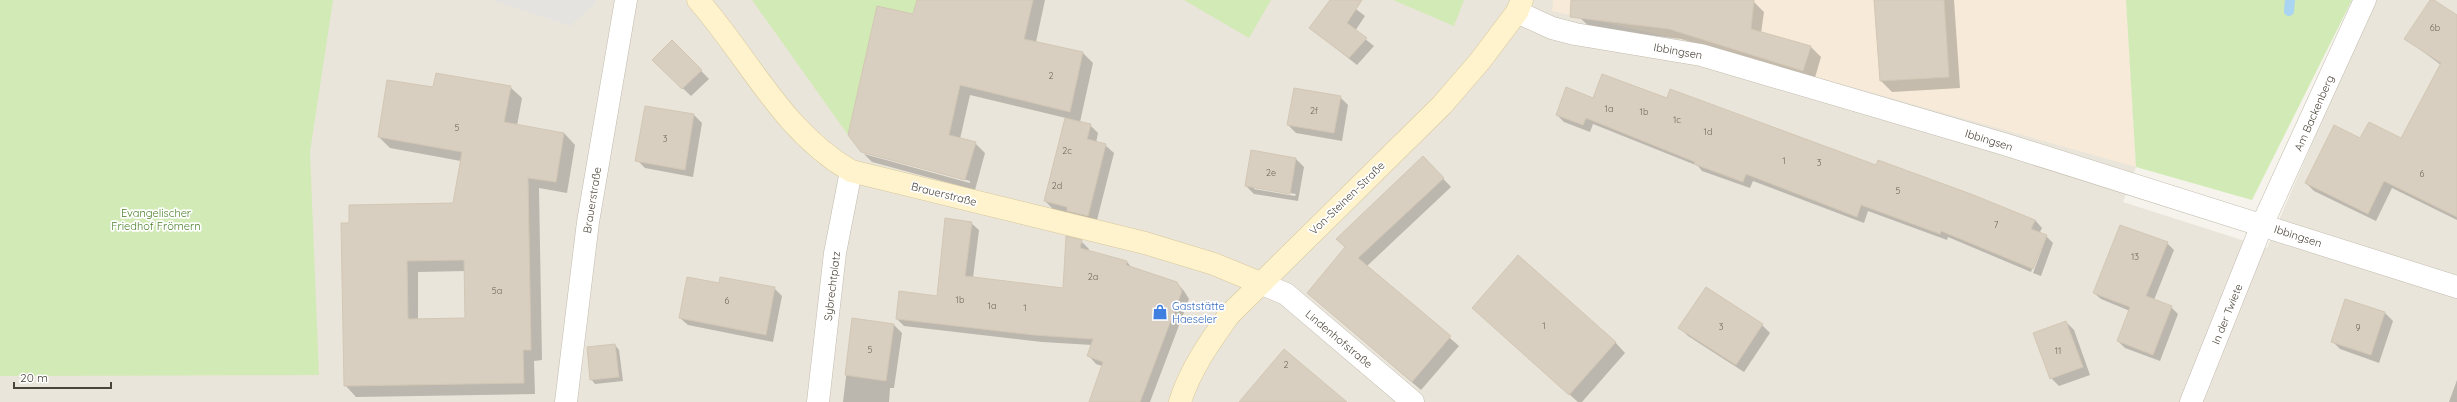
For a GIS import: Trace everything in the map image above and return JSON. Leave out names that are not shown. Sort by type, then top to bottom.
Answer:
[{"type":"main road","name":"Brauerstraße","points":[[698,0],[775,104],[812,144],[831,160],[851,172],[1145,243],[1214,264],[1260,283]]},
{"type":"main road","name":"Von-Steinen-Straße","points":[[1180,402],[1185,387],[1205,349],[1229,315],[1442,105],[1480,61],[1519,6]]},
{"type":"street","name":"Brauerstraße","points":[[566,402],[588,222],[626,0]]},
{"type":"street","name":"Am Backenberg","points":[[2262,225],[2365,0]]},
{"type":"street","name":"Ibbingsen","points":[[1519,6],[1552,28],[1575,34],[1702,55],[2004,144],[2457,287]]},
{"type":"street","name":"Sybrechtplatz","points":[[818,402],[835,253],[851,172]]},
{"type":"street","name":"In der Twiete","points":[[2191,402],[2262,225]]},
{"type":"street","name":"Lindenhofstraße","points":[[1260,283],[1286,294],[1413,402]]},
{"type":"shaded area","points":[[0,0],[2126,0],[2136,167],[2123,202],[2267,248],[2374,0],[2457,0],[2457,402],[0,402]]},
{"type":"shaded area","points":[[491,0],[596,0],[594,5],[570,26]]},
{"type":"shaded area","points":[[1553,0],[2126,0],[2136,167],[1688,41],[1552,11]]},
{"type":"green space","name":"Evangelischer Friedhof Frömern","points":[[0,0],[333,0],[310,152],[319,375],[0,376]]},
{"type":"green space","points":[[752,0],[917,0],[913,14],[877,6],[848,135]]},
{"type":"green space","points":[[1184,0],[1271,0],[1249,38]]},
{"type":"green space","points":[[1393,0],[1464,0],[1454,26]]},
{"type":"green space","points":[[2126,0],[2352,0],[2252,200],[2136,167]]},
{"type":"building","points":[[917,0],[1033,0],[1024,39],[1083,52],[1070,112],[960,85],[949,135],[976,142],[965,180],[861,152],[848,135],[877,6],[913,14]]},
{"type":"building","points":[[1330,0],[1362,0],[1347,23],[1367,38],[1349,58],[1309,28]]},
{"type":"building","points":[[1571,0],[1754,0],[1751,29],[1811,46],[1803,71],[1669,29],[1570,17]]},
{"type":"building","points":[[1874,0],[1944,0],[1949,77],[1880,81]]},
{"type":"building","points":[[2430,0],[2434,0],[2457,15],[2457,217],[2384,181],[2368,214],[2305,183],[2334,125],[2360,138],[2369,122],[2401,138],[2441,63],[2404,39]]},
{"type":"building","points":[[672,40],[702,70],[682,89],[652,60]]},
{"type":"building","points":[[436,73],[511,86],[504,122],[564,133],[556,182],[528,178],[531,350],[523,350],[524,383],[344,386],[341,223],[349,223],[349,205],[453,203],[462,152],[378,137],[387,80],[433,87]],"holes":[[[464,260],[465,318],[408,319],[407,261]]]},
{"type":"building","points":[[1602,74],[1667,98],[1670,89],[1876,165],[1878,160],[1971,194],[2035,220],[2031,229],[2047,235],[2033,269],[1941,231],[1940,234],[1861,205],[1857,217],[1746,174],[1743,182],[1694,164],[1695,162],[1586,118],[1583,125],[1556,115],[1566,87],[1593,98]]},
{"type":"building","points":[[1294,88],[1341,96],[1334,133],[1287,125]]},
{"type":"building","points":[[645,106],[694,114],[685,170],[635,161]]},
{"type":"building","points":[[1065,118],[1091,124],[1087,139],[1106,144],[1088,216],[1067,211],[1067,207],[1044,201]]},
{"type":"building","points":[[1251,150],[1296,158],[1290,194],[1245,186]]},
{"type":"building","points":[[1423,156],[1444,178],[1358,258],[1451,336],[1412,382],[1307,293],[1345,247],[1336,239]]},
{"type":"building","points":[[945,218],[972,222],[965,276],[1063,288],[1066,236],[1082,240],[1080,248],[1127,261],[1126,265],[1177,282],[1182,291],[1140,402],[1089,402],[1103,362],[1087,356],[1093,339],[1034,335],[896,319],[899,291],[937,296]]},
{"type":"building","points":[[2120,225],[2168,242],[2146,296],[2172,306],[2153,355],[2117,341],[2130,307],[2093,293]]},
{"type":"building","points":[[1518,255],[1616,342],[1569,395],[1472,308]]},
{"type":"building","points":[[687,277],[719,283],[720,277],[775,287],[766,335],[679,318]]},
{"type":"building","points":[[1706,287],[1763,324],[1736,365],[1678,328]]},
{"type":"building","points":[[2345,299],[2385,312],[2371,355],[2331,342]]},
{"type":"building","points":[[852,318],[894,324],[886,381],[845,375]]},
{"type":"building","points":[[2066,321],[2083,367],[2050,379],[2033,333]]},
{"type":"building","points":[[615,344],[619,377],[590,380],[587,347]]},
{"type":"building","points":[[1284,349],[1347,402],[1239,402]]},
{"type":"waterway","points":[[2289,11],[2290,0]]},
{"type":"place","name":"Gaststätte Haeseler","points":[[1160,312]]}]
